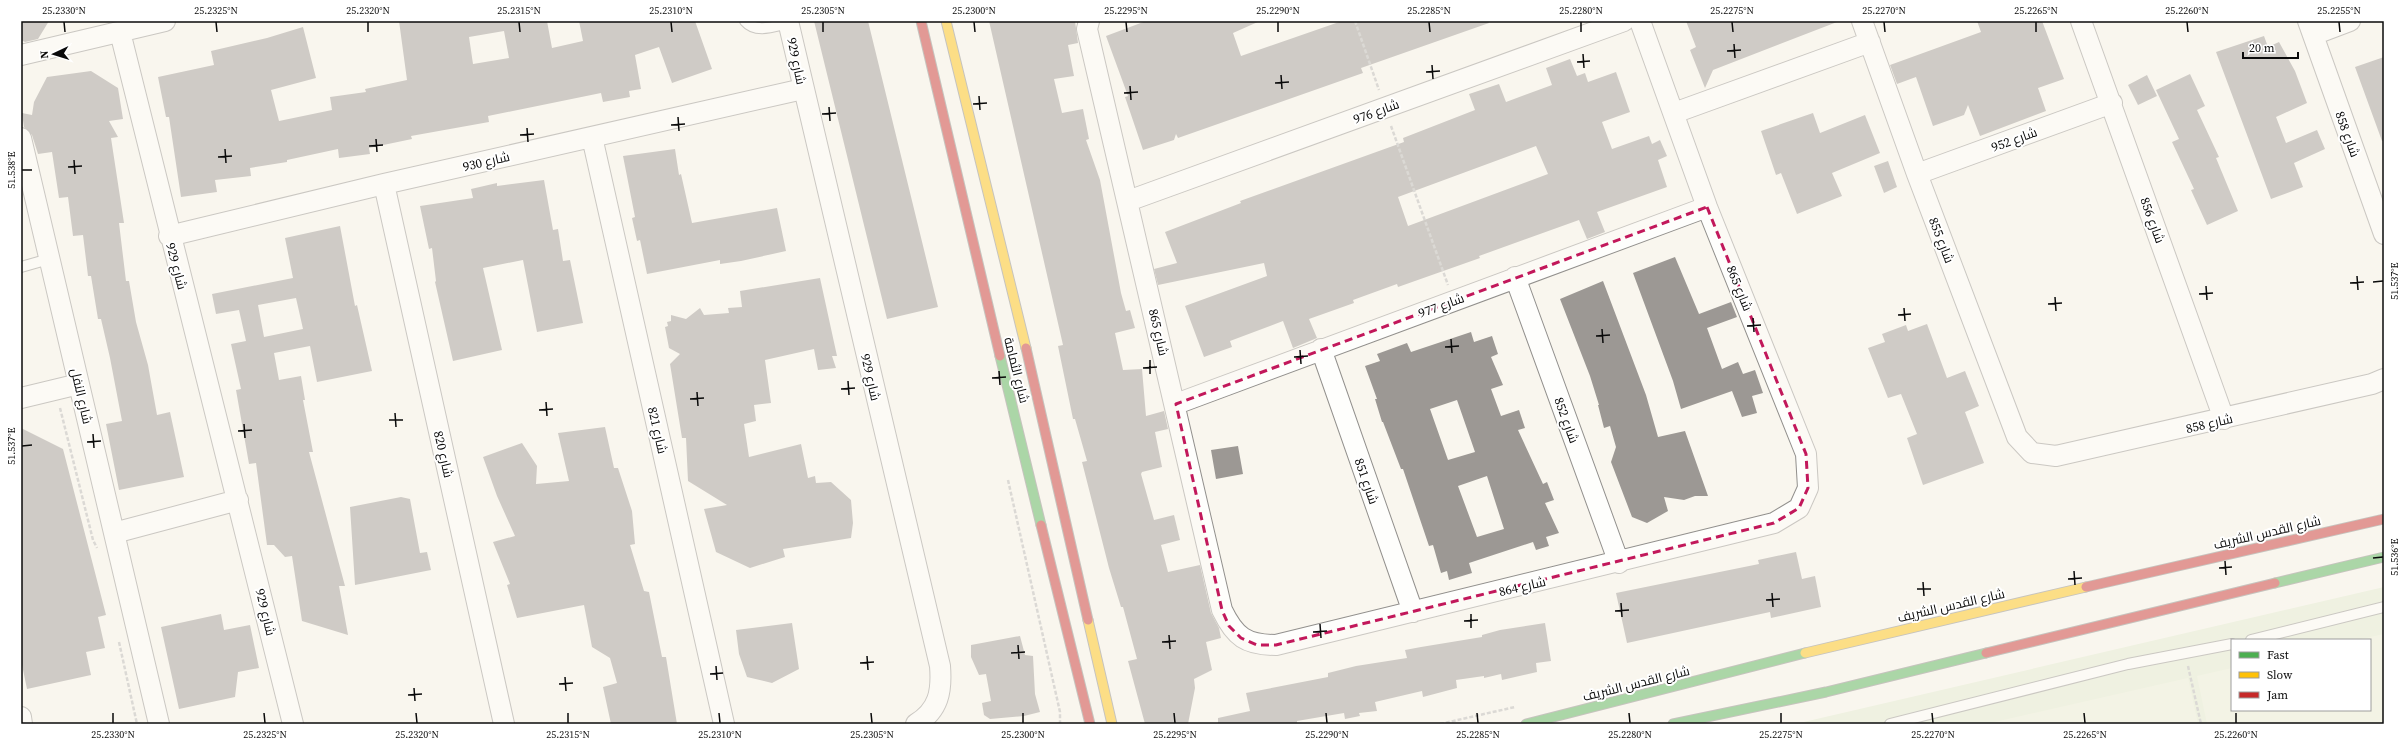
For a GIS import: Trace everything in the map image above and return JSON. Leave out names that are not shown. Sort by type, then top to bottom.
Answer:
[{"type":"street","points":[[21,55],[165,21]]},
{"type":"street","name":"شارع الثمامة","points":[[921,21],[995,336],[1087,706],[1090,724]]},
{"type":"street","name":"شارع الثمامة","points":[[946,21],[1024,337],[1112,724]]},
{"type":"street","name":"شارع 865","points":[[1089,21],[1087,29],[1176,404],[1222,610],[1229,626],[1241,638]]},
{"type":"street","name":"شارع 976","points":[[1128,200],[1624,21]]},
{"type":"street","name":"شارع 865","points":[[1640,21],[1707,207],[1806,454],[1808,488],[1799,508]]},
{"type":"street","name":"شارع 855","points":[[1862,21],[1916,174],[2017,437],[2032,453]]},
{"type":"street","name":"شارع 856","points":[[2081,21],[2112,103],[2224,419]]},
{"type":"street","name":"شارع 858","points":[[2350,21],[2310,28],[2384,234]]},
{"type":"street","name":"شارع 929","points":[[788,22],[940,666],[942,685],[937,704],[926,718],[916,724]]},
{"type":"street","name":"شارع 929","points":[[120,32],[293,724]]},
{"type":"street","points":[[1674,113],[1870,42]]},
{"type":"street","name":"شارع 930","points":[[170,236],[384,184],[803,89]]},
{"type":"street","name":"شارع 952","points":[[1916,174],[2112,103]]},
{"type":"street","name":"شارع 821","points":[[592,137],[724,724]]},
{"type":"street","name":"شارع النفل","points":[[21,138],[114,533],[157,724]]},
{"type":"street","name":"شارع 820","points":[[384,184],[504,724]]},
{"type":"street","name":"شارع 977","points":[[1176,404],[1707,207]]},
{"type":"street","name":"شارع 852","points":[[1515,277],[1619,563]]},
{"type":"street","name":"شارع 851","points":[[1321,350],[1413,612]]},
{"type":"street","name":"شارع 858","points":[[2032,453],[2056,456],[2224,419],[2372,384],[2384,379]]},
{"type":"street","points":[[21,398],[79,384]]},
{"type":"street","points":[[114,533],[238,500]]},
{"type":"street","name":"شارع 864","points":[[1241,638],[1257,645],[1276,645],[1619,563],[1774,523],[1799,508]]},
{"type":"street","name":"شارع القدس الشريف","points":[[1526,724],[1886,633],[2384,519]]},
{"type":"street","points":[[1673,724],[1826,692],[2384,556]]},
{"type":"street","points":[[1086,724],[1087,706]]},
{"type":"street","points":[[1109,710],[1116,724]]},
{"type":"street","points":[[21,717],[22,724]]},
{"type":"lane","points":[[745,21],[749,26],[756,28],[788,22]]},
{"type":"lane","points":[[21,267],[50,259]]},
{"type":"lane","points":[[2255,639],[2384,607]]},
{"type":"lane","points":[[1890,724],[2128,664],[2231,644]]},
{"type":"path","points":[[1355,21],[1453,300]]},
{"type":"path","points":[[2185,654],[2201,724]]},
{"type":"highlighted area","points":[[1707,207],[1806,454],[1808,488],[1799,508],[1774,523],[1276,645],[1257,645],[1241,638],[1229,626],[1222,610],[1176,404]]},
{"type":"green space","points":[[2384,587],[2384,724],[1795,724]]},
{"type":"green space","points":[[2384,634],[2384,724],[2207,724],[2197,676],[2231,668],[2231,711],[2371,711],[2371,639],[2362,639]]},
{"type":"green space","points":[[2188,678],[2198,724],[1986,724]]},
{"type":"building","points":[[21,21],[49,21],[38,39],[25,42],[21,40]]},
{"type":"building","points":[[399,21],[547,21],[552,48],[583,41],[579,21],[695,21],[712,69],[672,83],[659,47],[635,55],[641,89],[629,91],[630,97],[603,102],[601,93],[488,116],[489,122],[411,136],[412,139],[369,148],[370,154],[339,158],[338,149],[287,160],[287,162],[250,168],[251,176],[215,180],[217,192],[181,197],[169,117],[166,117],[158,77],[214,65],[211,51],[267,38],[303,27],[316,78],[271,90],[279,121],[332,110],[330,97],[366,92],[365,89],[407,80]],"holes":[[[504,31],[509,58],[473,64],[469,37]]]},
{"type":"building","points":[[814,21],[868,21],[938,307],[887,319]]},
{"type":"building","points":[[989,21],[1075,21],[1078,43],[1068,45],[1074,76],[1054,79],[1062,113],[1083,109],[1089,139],[1086,140],[1100,180],[1121,293],[1126,311],[1130,310],[1135,328],[1115,333],[1123,370],[1142,369],[1146,416],[1164,411],[1168,429],[1155,432],[1162,467],[1142,472],[1141,474],[1154,520],[1174,515],[1180,540],[1161,545],[1168,572],[1200,565],[1211,613],[1219,628],[1221,638],[1206,642],[1212,670],[1194,679],[1195,688],[1188,724],[1145,724],[1128,661],[1137,659],[1123,607],[1121,607],[1109,568],[1082,462],[1087,461],[1075,419],[1073,419],[1058,346],[1063,345]]},
{"type":"building","points":[[1146,21],[1260,21],[1233,33],[1241,56],[1342,21],[1488,21],[1489,23],[1361,68],[1363,73],[1178,138],[1176,134],[1174,140],[1143,150],[1125,97],[1128,96],[1106,36]]},
{"type":"building","points":[[1686,21],[1837,22],[1713,70],[1705,88],[1690,50],[1696,47]]},
{"type":"building","points":[[1977,21],[2042,21],[2064,79],[2038,88],[2046,111],[1980,136],[1968,105],[1964,115],[1933,126],[1916,77],[1897,84],[1890,65],[1981,32]]},
{"type":"building","points":[[2264,36],[2268,47],[2279,42],[2295,71],[2307,103],[2276,117],[2286,143],[2317,130],[2325,149],[2294,163],[2303,187],[2271,199],[2216,52]]},
{"type":"building","points":[[2384,57],[2384,141],[2382,141],[2355,67]]},
{"type":"building","points":[[1570,59],[1577,76],[1585,73],[1588,82],[1616,72],[1630,112],[1602,122],[1612,149],[1649,136],[1652,144],[1660,140],[1667,156],[1658,160],[1667,187],[1597,212],[1605,232],[1587,239],[1579,220],[1479,256],[1480,258],[1398,287],[1397,284],[1353,300],[1354,303],[1309,319],[1317,338],[1293,348],[1283,321],[1230,341],[1232,347],[1204,357],[1185,306],[1267,276],[1264,263],[1158,285],[1154,269],[1177,263],[1165,232],[1241,203],[1240,201],[1404,142],[1403,138],[1475,110],[1469,94],[1499,84],[1506,102],[1552,85],[1546,68]],"holes":[[[1536,146],[1548,174],[1408,226],[1398,197]]]},
{"type":"building","points":[[91,71],[118,88],[123,119],[109,121],[118,137],[111,138],[124,223],[119,223],[126,281],[129,281],[136,322],[148,365],[157,415],[170,412],[184,477],[119,490],[106,424],[122,421],[101,319],[98,319],[91,276],[88,276],[83,235],[73,236],[68,197],[59,198],[52,152],[38,154],[32,135],[24,127],[22,113],[32,115],[34,102],[47,77]]},
{"type":"building","points":[[2190,74],[2205,106],[2197,110],[2219,157],[2216,158],[2238,211],[2207,225],[2191,190],[2194,189],[2172,142],[2179,139],[2156,90]]},
{"type":"building","points":[[2147,75],[2157,96],[2138,105],[2128,85]]},
{"type":"building","points":[[1813,113],[1820,133],[1865,115],[1880,153],[1832,173],[1842,196],[1797,214],[1781,173],[1776,175],[1761,131]]},
{"type":"building","points":[[675,149],[679,175],[681,174],[692,223],[777,208],[786,251],[741,261],[720,264],[720,260],[647,274],[640,240],[637,241],[632,218],[635,217],[623,156]]},
{"type":"building","points":[[1888,161],[1897,187],[1884,193],[1874,166]]},
{"type":"building","points":[[544,180],[553,230],[558,229],[563,261],[570,260],[583,323],[537,332],[523,260],[483,268],[502,350],[453,361],[435,282],[432,248],[429,249],[420,206],[473,198],[471,189],[497,183],[497,186]]},
{"type":"building","points":[[340,226],[355,306],[357,305],[372,371],[317,382],[310,346],[274,353],[279,380],[301,376],[305,400],[303,400],[313,452],[309,452],[345,586],[339,586],[348,635],[302,621],[292,556],[285,557],[274,545],[267,545],[256,463],[249,464],[236,390],[241,389],[231,344],[246,341],[239,310],[216,314],[212,294],[293,278],[285,238]],"holes":[[[296,298],[303,329],[264,337],[258,305]]]},
{"type":"building","points":[[1675,257],[1699,314],[1731,302],[1737,317],[1707,328],[1722,369],[1738,362],[1743,374],[1755,370],[1763,393],[1752,396],[1757,413],[1742,417],[1732,391],[1681,409],[1673,381],[1633,273]]},
{"type":"building","points":[[820,278],[837,356],[832,356],[836,368],[818,370],[814,349],[765,360],[771,403],[754,405],[756,421],[744,424],[749,457],[801,444],[808,478],[815,476],[816,483],[831,482],[851,500],[853,523],[851,538],[783,549],[785,557],[750,568],[716,552],[704,509],[727,505],[688,481],[686,438],[682,438],[670,364],[680,354],[669,348],[665,327],[668,326],[667,322],[671,321],[671,315],[686,319],[700,308],[704,315],[729,313],[728,308],[742,307],[740,291]]},
{"type":"building","points":[[1603,281],[1646,395],[1658,437],[1685,431],[1708,496],[1695,496],[1684,500],[1664,497],[1668,511],[1647,523],[1632,517],[1611,462],[1616,447],[1610,426],[1604,428],[1590,376],[1560,299]]},
{"type":"building","points":[[1927,324],[1947,378],[1965,371],[1979,406],[1965,412],[1984,463],[1923,485],[1907,438],[1917,434],[1901,394],[1888,398],[1868,348],[1885,342],[1882,334],[1906,325],[1908,331]]},
{"type":"building","points":[[1471,332],[1474,342],[1492,336],[1498,354],[1491,357],[1503,385],[1491,389],[1501,416],[1519,410],[1525,428],[1518,430],[1543,484],[1547,482],[1554,500],[1545,503],[1559,533],[1546,537],[1549,546],[1536,550],[1533,542],[1469,563],[1472,573],[1449,580],[1447,571],[1441,573],[1433,545],[1429,546],[1403,469],[1401,469],[1382,422],[1375,399],[1377,399],[1365,366],[1380,361],[1377,354],[1407,343],[1411,352]],"holes":[[[1457,400],[1475,452],[1448,460],[1430,409]],[[1487,476],[1504,529],[1477,537],[1458,486]]]},
{"type":"building","points":[[605,427],[614,468],[618,468],[632,511],[635,544],[630,545],[644,591],[649,592],[662,657],[666,657],[677,724],[611,724],[603,687],[617,683],[610,658],[592,647],[584,605],[517,618],[507,585],[510,584],[493,542],[515,536],[497,496],[483,457],[522,443],[537,466],[536,484],[569,481],[558,433]]},
{"type":"building","points":[[21,428],[63,449],[106,615],[98,617],[105,648],[86,652],[91,675],[27,689],[21,660]]},
{"type":"building","points":[[1238,446],[1243,474],[1216,479],[1211,450]]},
{"type":"building","points":[[401,497],[410,499],[420,553],[427,552],[431,570],[355,585],[350,507]]},
{"type":"building","points":[[1796,552],[1802,579],[1815,576],[1821,607],[1771,618],[1770,612],[1627,643],[1616,593],[1759,564],[1758,560]]},
{"type":"building","points":[[221,614],[224,630],[250,625],[259,668],[238,672],[235,697],[179,709],[161,627]]},
{"type":"building","points":[[792,623],[799,669],[772,683],[747,677],[739,654],[736,630]]},
{"type":"building","points":[[1545,623],[1551,661],[1536,663],[1537,672],[1502,680],[1501,674],[1484,678],[1484,676],[1456,680],[1457,688],[1423,697],[1422,691],[1375,702],[1377,711],[1359,713],[1360,716],[1345,719],[1344,713],[1297,721],[1297,724],[1218,724],[1218,718],[1250,711],[1246,693],[1328,677],[1328,673],[1356,666],[1407,658],[1405,650],[1482,637],[1482,635],[1500,630]]},
{"type":"building","points":[[1020,636],[1025,655],[1033,656],[1035,694],[1040,712],[1024,716],[990,719],[984,715],[982,703],[991,701],[986,674],[979,675],[971,657],[971,645]]},
{"type":"traffic: fast","points":[[1000,356],[1041,525]]},
{"type":"traffic: fast","points":[[2275,583],[2384,557]]},
{"type":"traffic: fast","points":[[1526,724],[1805,653]]},
{"type":"traffic: fast","points":[[1673,724],[1826,692],[1986,653]]},
{"type":"traffic: slow","points":[[946,21],[1026,348]]},
{"type":"traffic: slow","points":[[1805,653],[2086,587]]},
{"type":"traffic: slow","points":[[1088,620],[1112,724]]},
{"type":"traffic: jam","points":[[921,21],[1000,356]]},
{"type":"traffic: jam","points":[[1026,348],[1088,620]]},
{"type":"traffic: jam","points":[[2086,587],[2384,519]]},
{"type":"traffic: jam","points":[[1041,525],[1090,724]]},
{"type":"traffic: jam","points":[[1986,653],[2275,583]]}]
